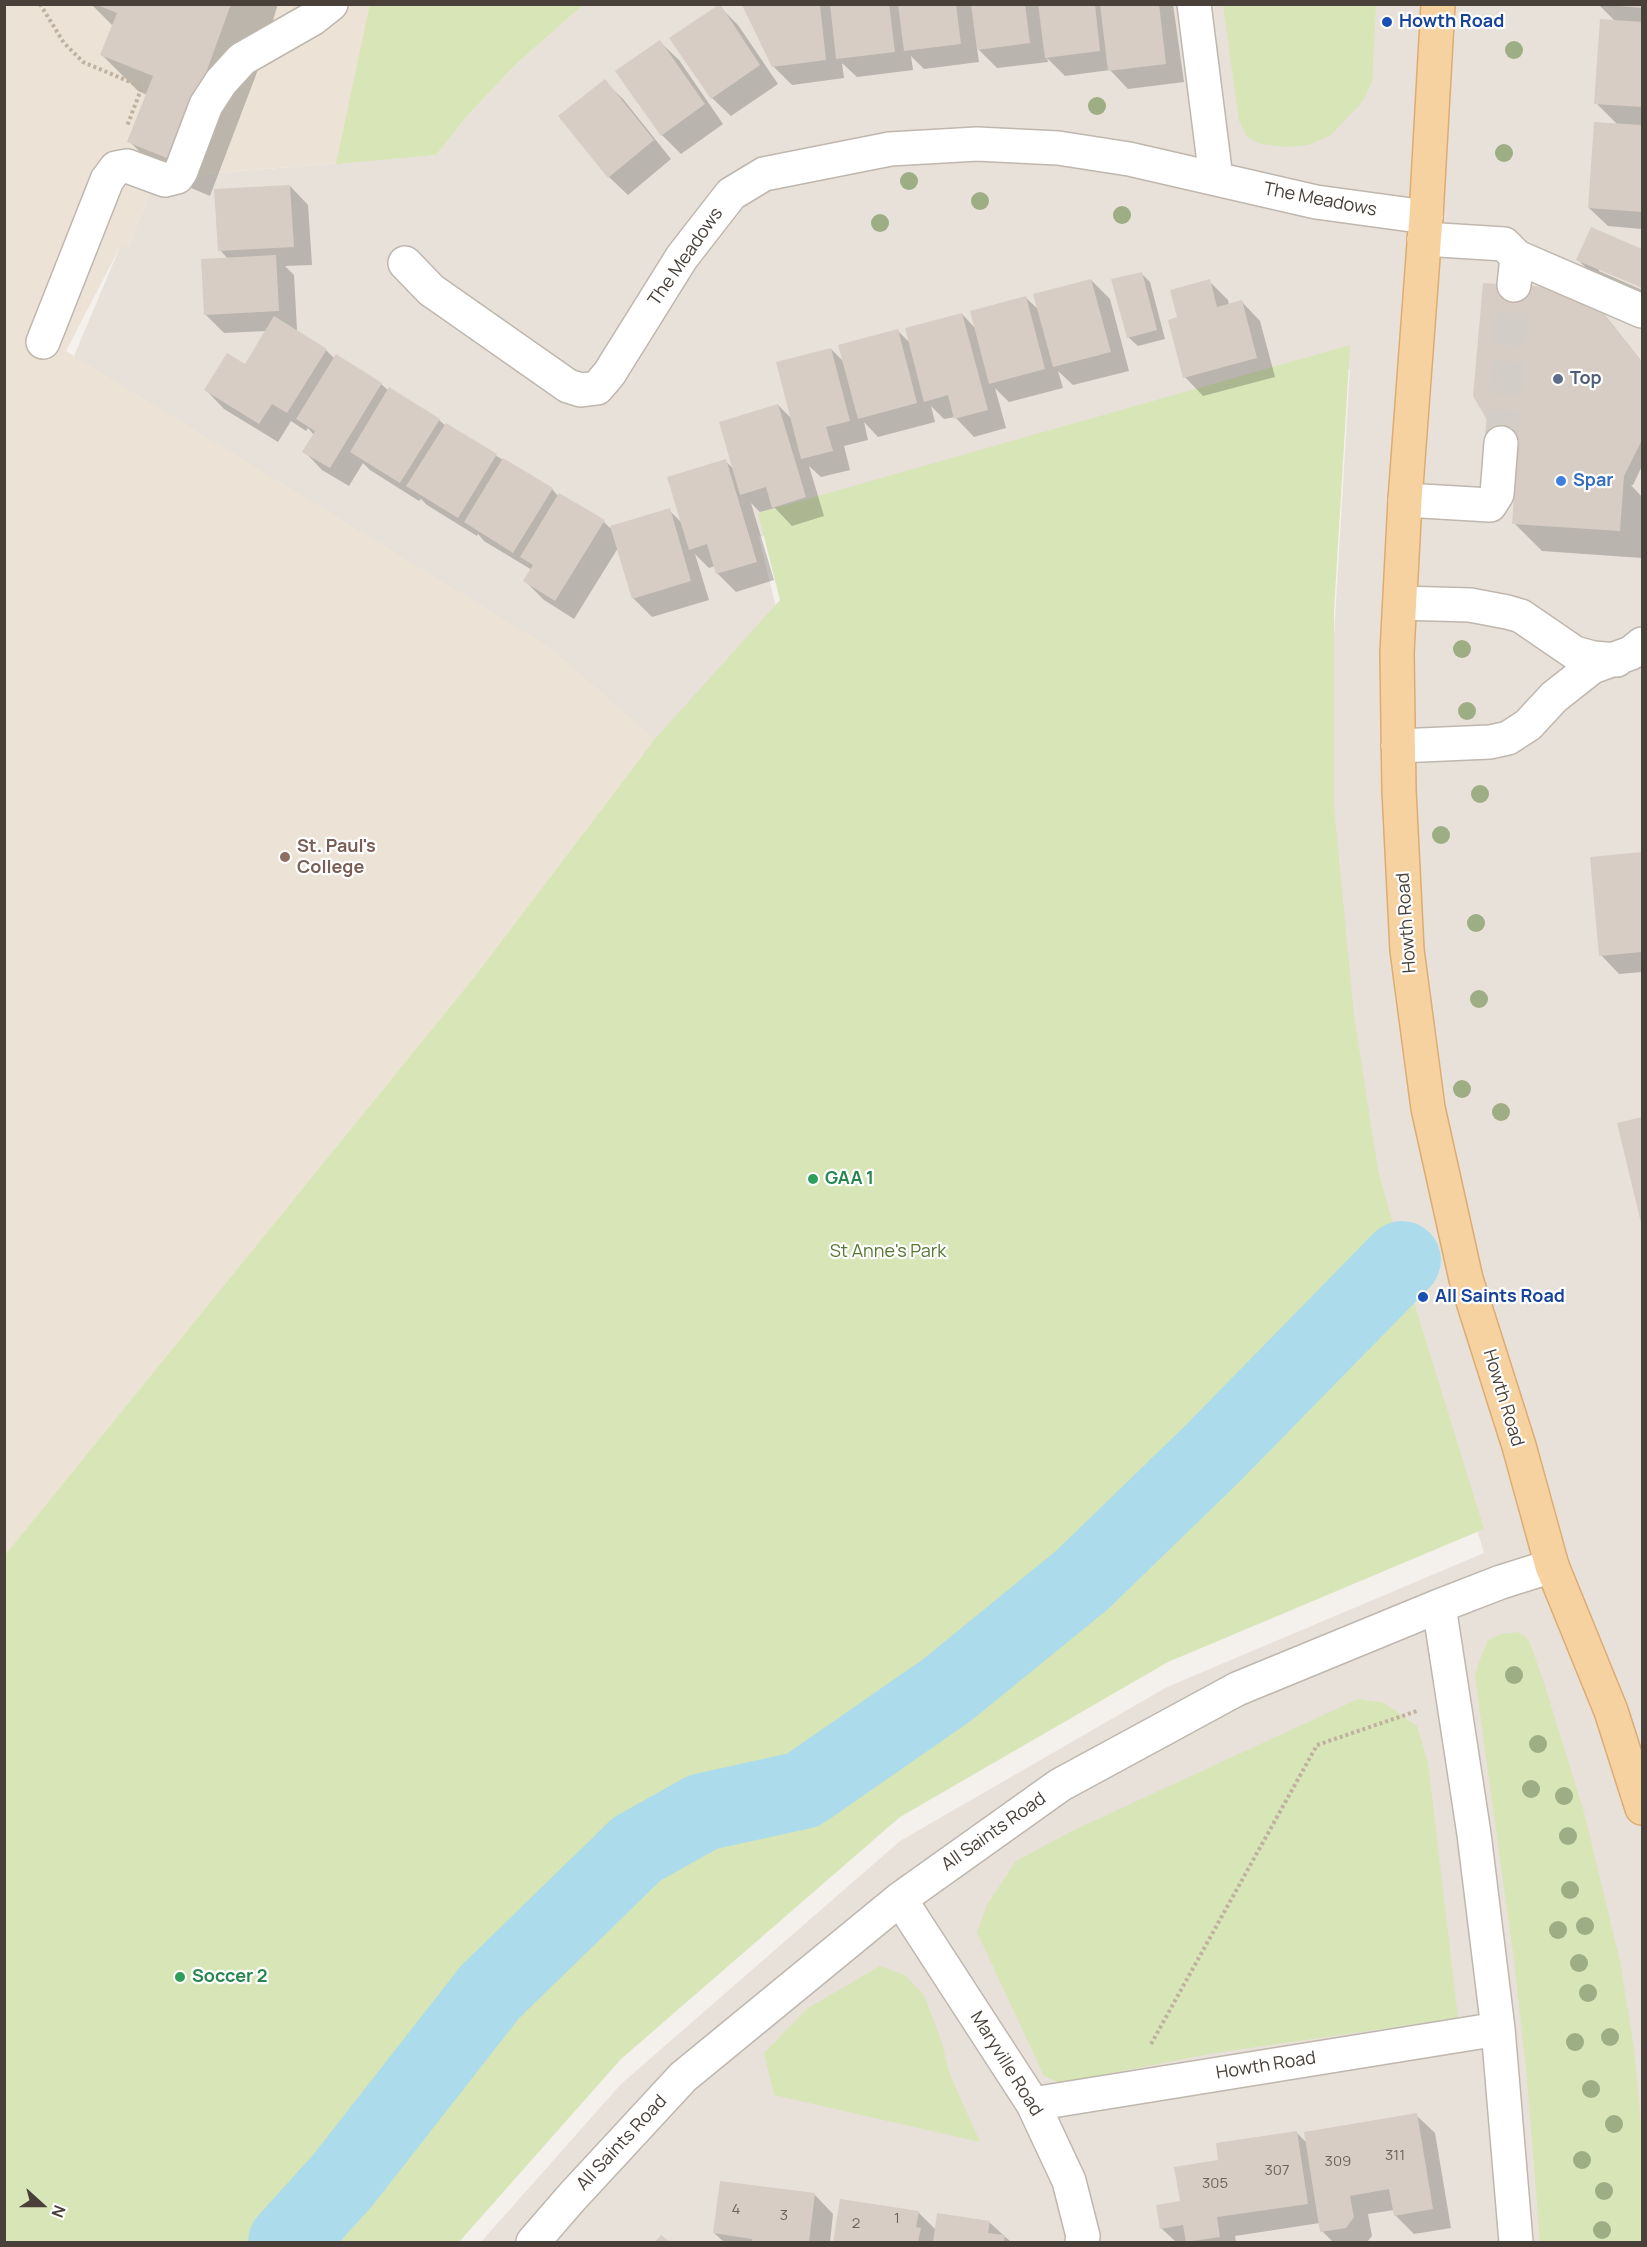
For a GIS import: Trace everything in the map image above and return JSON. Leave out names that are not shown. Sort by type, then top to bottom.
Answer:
[{"type":"main road","name":"Howth Road","points":[[1438,4],[1396,653],[1407,950],[1428,1108],[1466,1280],[1519,1446],[1552,1566],[1611,1711],[1642,1808]]},
{"type":"street","points":[[43,342],[107,180],[116,168],[127,166],[165,180],[177,177],[206,105],[220,82],[242,58],[312,19],[331,4]]},
{"type":"street","points":[[1194,4],[1216,178]]},
{"type":"street","name":"The Meadows","points":[[405,262],[430,290],[568,386],[581,390],[597,388],[609,374],[682,257],[731,194],[764,174],[890,149],[977,144],[1058,148],[1129,159],[1425,228],[1504,244],[1516,271],[1642,311]]},
{"type":"street","points":[[1405,500],[1490,505],[1497,494],[1501,443]]},
{"type":"street","points":[[1400,603],[1470,605],[1507,612],[1521,616],[1575,653],[1593,658],[1628,660]]},
{"type":"street","points":[[1628,660],[1631,653],[1642,644]]},
{"type":"street","points":[[1398,746],[1490,742],[1508,738],[1528,725],[1554,697],[1592,667],[1628,660]]},
{"type":"street","name":"All Saints Road","points":[[533,2242],[683,2077],[900,1899],[1060,1785],[1237,1689],[1439,1606],[1552,1566]]},
{"type":"street","points":[[1439,1606],[1474,1834],[1498,2029],[1516,2242]]},
{"type":"street","name":"Maryville Road","points":[[900,1899],[1033,2104],[1070,2181],[1083,2236],[1082,2242]]},
{"type":"street","name":"Howth Road","points":[[1033,2104],[1498,2029]]},
{"type":"path","points":[[40,4],[64,42],[83,62],[142,87],[125,131]]},
{"type":"path","points":[[1142,2086],[1138,2066],[1317,1744],[1453,1700]]},
{"type":"shaded area","name":"St. Paul's College","points":[[5,5],[583,5],[515,65],[467,116],[436,155],[156,178],[128,247],[120,247],[66,351],[551,648],[655,739],[475,976],[5,1555]]},
{"type":"shaded area","points":[[583,5],[1642,5],[1642,2242],[481,2242],[621,2084],[900,1841],[1167,1687],[1484,1553],[1378,1194],[1354,1040],[1334,831],[1334,635],[1350,369],[759,537],[780,624],[655,763],[66,375],[120,247],[128,247],[156,178],[436,155],[467,116],[515,65]]},
{"type":"green space","points":[[370,4],[583,5],[515,65],[467,116],[436,155],[336,164]]},
{"type":"green space","points":[[1223,5],[1376,5],[1372,82],[1363,101],[1331,135],[1309,145],[1285,147],[1261,144],[1247,137],[1239,121]]},
{"type":"green space","name":"St Anne's Park","points":[[1350,345],[1334,610],[1334,807],[1354,1015],[1378,1170],[1417,1312],[1484,1529],[1168,1662],[900,1817],[621,2059],[459,2242],[5,2242],[5,1555],[475,976],[655,739],[780,600],[758,513]]},
{"type":"green space","points":[[1517,1632],[1525,1636],[1530,1643],[1545,1686],[1584,1812],[1620,1961],[1634,2048],[1642,2133],[1642,2242],[1540,2242],[1527,2079],[1514,1960],[1475,1677],[1488,1640],[1501,1634]]},
{"type":"green space","points":[[1358,1699],[1384,1703],[1417,1726],[1428,1762],[1458,2018],[1215,2053],[1060,2083],[1044,2076],[977,1932],[987,1905],[1016,1861],[1074,1830]]},
{"type":"green space","points":[[880,1966],[905,1975],[924,1995],[942,2043],[950,2075],[980,2142],[774,2095],[764,2053],[808,2008]]},
{"type":"building","points":[[95,4],[231,4],[174,161],[127,142],[153,76],[100,55],[117,13]]},
{"type":"building","points":[[720,4],[760,65],[711,99],[669,38]]},
{"type":"building","points":[[830,4],[889,4],[895,52],[836,59]]},
{"type":"building","points":[[898,4],[956,4],[961,44],[904,51]]},
{"type":"building","points":[[971,4],[1025,4],[1030,43],[977,50]]},
{"type":"building","points":[[1038,4],[1095,4],[1100,51],[1045,58]]},
{"type":"building","points":[[1100,4],[1159,4],[1166,64],[1108,71]]},
{"type":"building","points":[[1618,4],[1642,4],[1642,8],[1618,6]]},
{"type":"building","points":[[742,5],[820,5],[826,60],[772,67]]},
{"type":"building","points":[[1600,19],[1642,22],[1642,107],[1594,104]]},
{"type":"building","points":[[660,40],[705,104],[661,136],[615,71]]},
{"type":"building","points":[[605,79],[654,140],[608,178],[558,116]]},
{"type":"building","points":[[1594,122],[1642,125],[1642,212],[1588,208]]},
{"type":"building","points":[[290,185],[294,247],[218,251],[214,189]]},
{"type":"building","points":[[1591,227],[1642,249],[1642,288],[1576,260]]},
{"type":"building","points":[[276,255],[279,311],[204,315],[201,259]]},
{"type":"building","points":[[1142,272],[1157,330],[1127,338],[1111,279]]},
{"type":"building","points":[[1091,279],[1111,352],[1053,367],[1033,294]]},
{"type":"building","points":[[1210,279],[1217,307],[1242,300],[1257,358],[1183,378],[1168,320],[1177,317],[1170,290]]},
{"type":"building","name":"Top","points":[[1483,283],[1584,289],[1642,362],[1642,440],[1624,476],[1620,531],[1512,524],[1516,469],[1473,396]]},
{"type":"building","points":[[1026,296],[1045,369],[989,384],[970,311]]},
{"type":"building","points":[[962,313],[988,410],[954,419],[948,395],[924,402],[905,328]]},
{"type":"building","points":[[274,316],[327,349],[287,413],[272,404],[259,424],[204,390],[227,353],[245,364]]},
{"type":"building","points":[[898,329],[917,403],[858,419],[838,345]]},
{"type":"building","points":[[831,348],[850,421],[826,427],[833,451],[801,459],[776,362]]},
{"type":"building","points":[[336,354],[382,383],[330,468],[302,452],[315,431],[296,419]]},
{"type":"building","points":[[389,387],[440,419],[400,483],[350,452]]},
{"type":"building","points":[[778,404],[806,497],[772,508],[766,487],[740,495],[719,422]]},
{"type":"building","points":[[446,423],[497,454],[458,518],[406,486]]},
{"type":"building","points":[[503,458],[553,488],[513,553],[464,522]]},
{"type":"building","points":[[726,459],[757,562],[716,574],[707,544],[689,550],[667,477]]},
{"type":"building","points":[[559,493],[605,520],[555,601],[523,581],[533,565],[520,557]]},
{"type":"building","points":[[670,508],[691,581],[632,599],[610,526]]},
{"type":"building","points":[[1642,852],[1642,952],[1599,956],[1590,857]]},
{"type":"building","points":[[1642,1117],[1642,1227],[1617,1123]]},
{"type":"building","points":[[1417,2113],[1433,2209],[1394,2216],[1389,2189],[1350,2196],[1354,2217],[1346,2228],[1320,2232],[1304,2132]]},
{"type":"building","points":[[1297,2131],[1308,2204],[1217,2217],[1220,2237],[1186,2242],[1183,2225],[1160,2229],[1156,2205],[1180,2201],[1174,2167],[1218,2160],[1216,2143]]},
{"type":"building","points":[[720,2181],[815,2193],[809,2242],[752,2242],[752,2239],[713,2233]]},
{"type":"building","points":[[840,2199],[919,2211],[916,2227],[921,2228],[918,2242],[833,2242]]},
{"type":"building","points":[[937,2213],[990,2221],[988,2233],[1005,2235],[1004,2242],[933,2242]]},
{"type":"building","points":[[661,2235],[670,2242],[655,2242]]},
{"type":"waterway","points":[[287,2242],[343,2180],[490,1992],[637,1849],[703,1812],[803,1790],[947,1690],[1082,1580],[1212,1454],[1402,1260]]},
{"type":"tunnel","points":[[1501,443],[1514,285]]},
{"type":"place","name":"Howth Road","points":[[1387,22]]},
{"type":"place","name":"Top","points":[[1558,379]]},
{"type":"place","name":"Spar","points":[[1561,481]]},
{"type":"place","name":"St. Paul's College","points":[[285,857]]},
{"type":"place","name":"GAA 1","points":[[813,1179]]},
{"type":"place","name":"All Saints Road","points":[[1423,1297]]},
{"type":"place","name":"Soccer 2","points":[[180,1977]]}]
